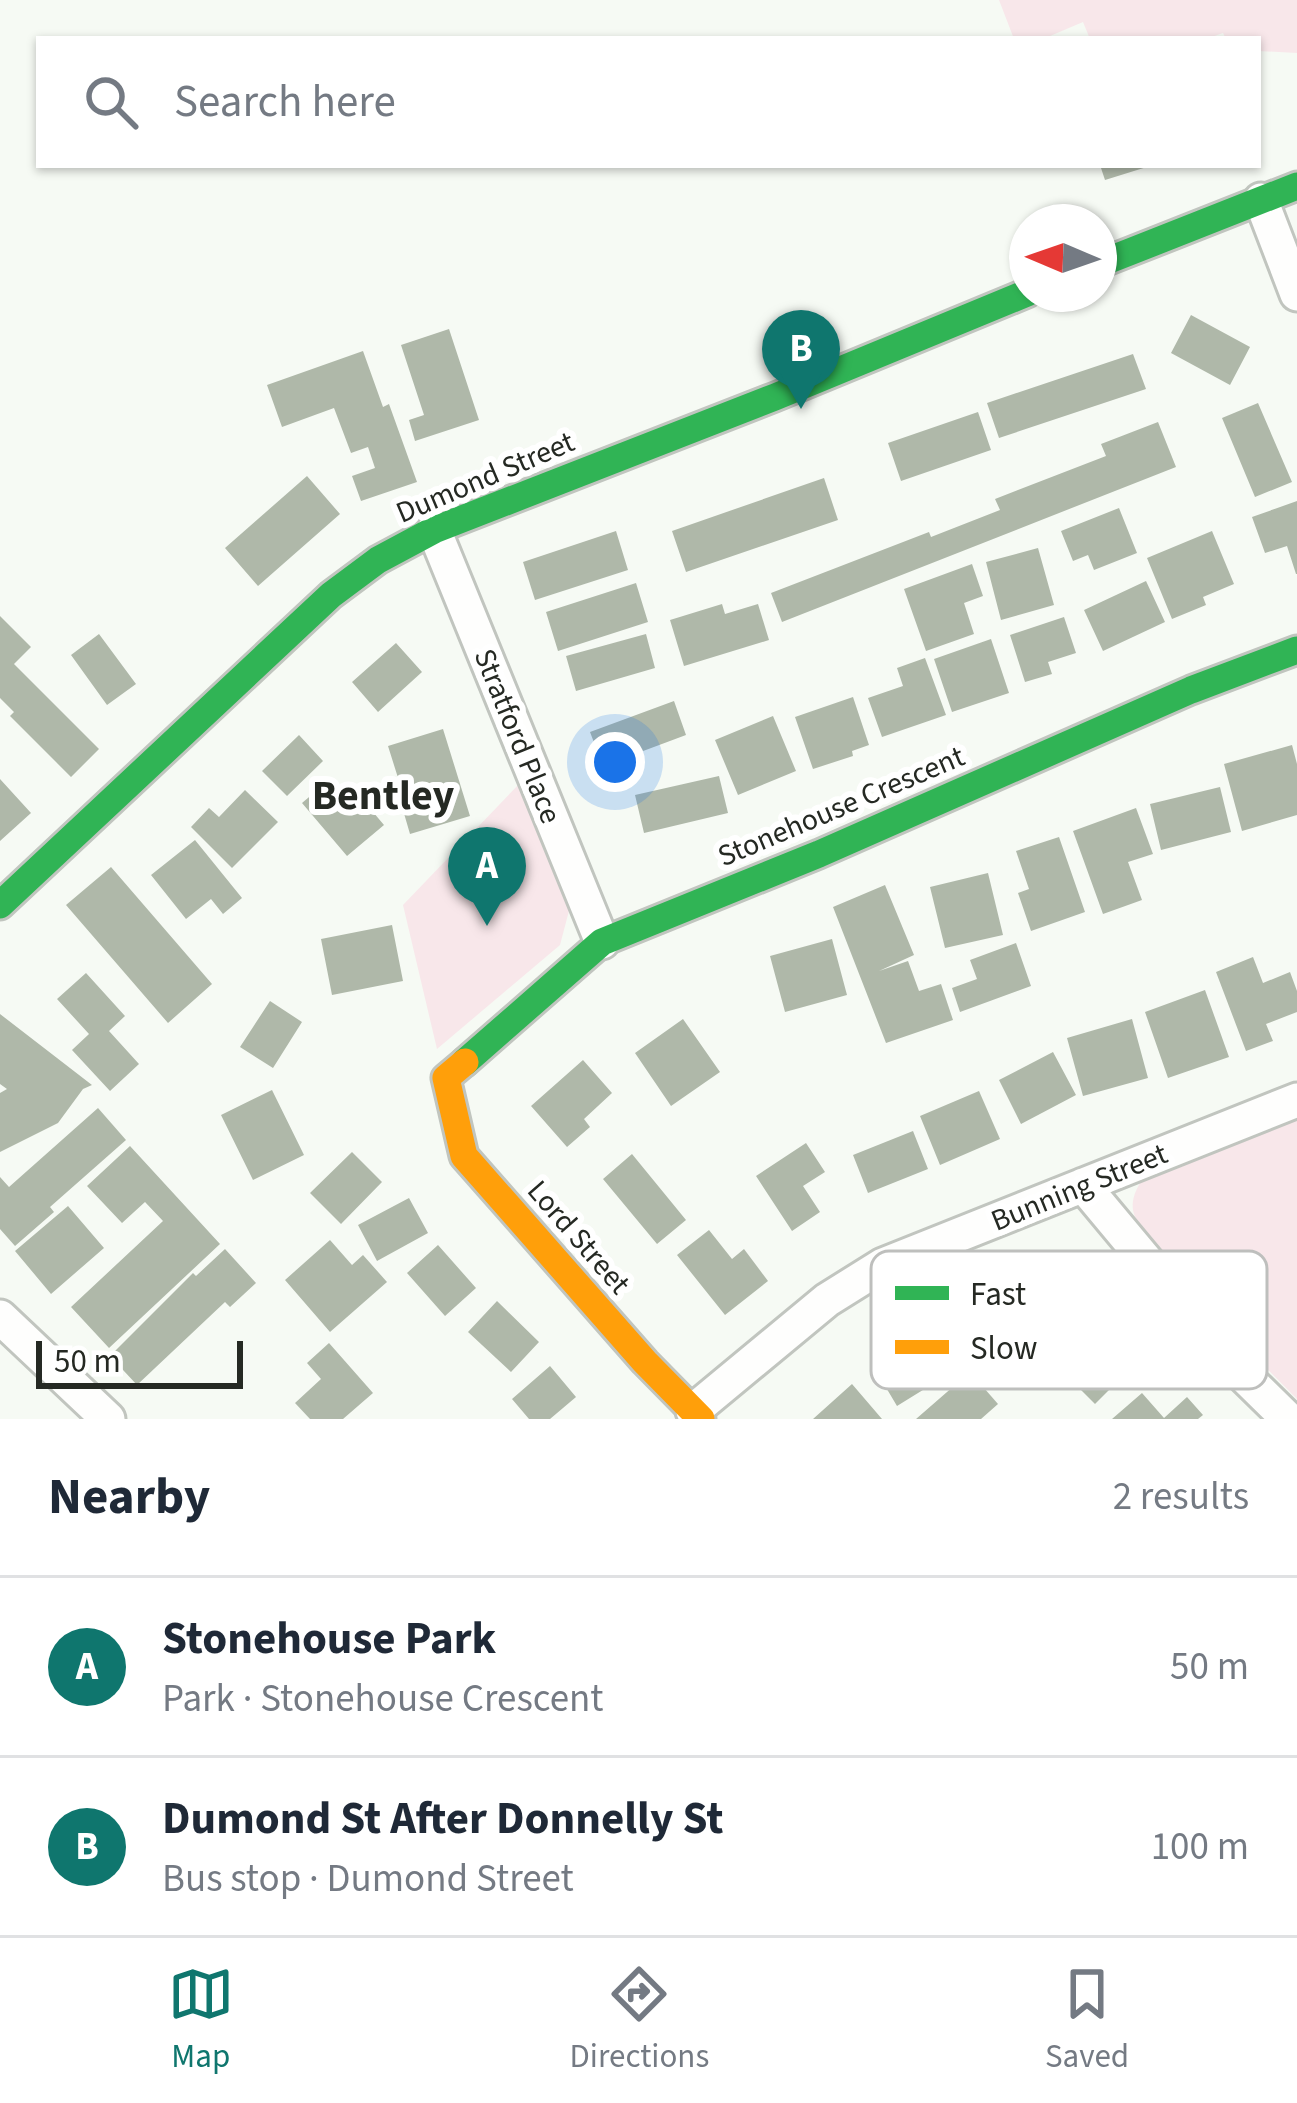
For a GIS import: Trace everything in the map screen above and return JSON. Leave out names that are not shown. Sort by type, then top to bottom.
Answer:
[{"type":"street","points":[[1117,257],[1297,186]]},
{"type":"street","points":[[1261,200],[1297,294]]},
{"type":"street","name":"Dumond Street","points":[[0,905],[331,595],[378,560],[434,530],[1009,300]]},
{"type":"street","name":"Stratford Place","points":[[434,530],[602,942]]},
{"type":"street","name":"Stonehouse Crescent","points":[[446,1078],[602,942],[819,854],[1191,690],[1297,650]]},
{"type":"street","name":"Lord Street","points":[[446,1078],[464,1156],[697,1415]]},
{"type":"street","name":"Bunning Street","points":[[918,1251],[1297,1100]]},
{"type":"street","points":[[1083,1185],[1138,1251]]},
{"type":"street","name":"Bunning Street","points":[[697,1415],[827,1300],[871,1272]]},
{"type":"street","points":[[0,1317],[108,1419]]},
{"type":"street","points":[[1257,1389],[1288,1419]]},
{"type":"shaded area","points":[[999,0],[1297,0],[1297,53],[1261,51],[1261,36],[1089,36],[1083,22],[1050,36],[1013,36]]},
{"type":"shaded area","points":[[519,784],[570,907],[560,945],[437,1049],[403,905]]},
{"type":"shaded area","points":[[1297,1114],[1297,1399],[1267,1369],[1267,1251],[1159,1251],[1133,1210],[1145,1175]]},
{"type":"building","points":[[1101,168],[1144,168],[1105,180]]},
{"type":"building","points":[[1191,315],[1250,347],[1230,385],[1171,353]]},
{"type":"building","points":[[449,329],[479,420],[415,441],[409,420],[424,415],[401,345]]},
{"type":"building","points":[[363,351],[383,407],[389,404],[417,482],[361,501],[352,476],[375,468],[368,447],[351,453],[334,408],[282,427],[267,385]]},
{"type":"building","points":[[1133,354],[1146,389],[999,438],[987,403]]},
{"type":"building","points":[[1258,403],[1292,482],[1255,497],[1222,418]]},
{"type":"building","points":[[978,412],[991,450],[901,481],[888,443]]},
{"type":"building","points":[[1158,422],[1176,467],[782,622],[771,593],[1000,510],[995,499],[1106,456],[1101,444]]},
{"type":"building","points":[[307,476],[340,514],[258,586],[225,548]]},
{"type":"building","points":[[824,478],[838,520],[686,572],[672,531]]},
{"type":"building","points":[[1297,501],[1296,574],[1287,546],[1265,553],[1252,517]]},
{"type":"building","points":[[1119,508],[1137,553],[1094,570],[1088,555],[1073,561],[1061,531]]},
{"type":"building","points":[[616,531],[628,570],[535,600],[523,562]]},
{"type":"building","points":[[1212,531],[1234,584],[1203,597],[1206,605],[1172,619],[1147,558]]},
{"type":"building","points":[[1038,548],[1054,605],[1001,620],[986,562]]},
{"type":"building","points":[[972,564],[983,596],[964,603],[974,634],[926,651],[904,589]]},
{"type":"building","points":[[1146,581],[1165,622],[1103,651],[1084,610]]},
{"type":"building","points":[[636,583],[648,622],[558,651],[546,612]]},
{"type":"building","points":[[722,604],[725,614],[758,604],[769,640],[684,666],[670,620]]},
{"type":"building","points":[[0,616],[31,647],[14,664],[99,749],[71,777],[10,716],[14,712],[0,698]]},
{"type":"building","points":[[1064,617],[1076,653],[1048,662],[1052,674],[1025,682],[1010,635]]},
{"type":"building","points":[[99,634],[136,684],[107,705],[71,655]]},
{"type":"building","points":[[646,634],[655,668],[576,691],[566,656]]},
{"type":"building","points":[[991,639],[1009,693],[952,712],[934,659]]},
{"type":"building","points":[[396,643],[422,672],[378,712],[352,682]]},
{"type":"building","points":[[925,658],[946,715],[882,737],[868,698],[903,686],[897,668]]},
{"type":"building","points":[[853,697],[869,745],[852,751],[853,756],[813,769],[795,717]]},
{"type":"building","points":[[674,701],[686,735],[603,766],[590,732]]},
{"type":"building","points":[[773,716],[796,771],[738,795],[715,740]]},
{"type":"building","points":[[443,729],[470,816],[410,834],[403,810],[420,805],[412,777],[399,781],[388,746]]},
{"type":"building","points":[[299,735],[323,761],[287,796],[262,771]]},
{"type":"building","points":[[1292,745],[1297,764],[1297,815],[1242,831],[1224,764]]},
{"type":"building","points":[[719,776],[728,813],[644,833],[635,795]]},
{"type":"building","points":[[0,779],[31,813],[0,841]]},
{"type":"building","points":[[328,781],[351,808],[362,799],[384,825],[347,856],[302,803]]},
{"type":"building","points":[[1220,787],[1231,832],[1161,850],[1150,804]]},
{"type":"building","points":[[245,790],[278,822],[232,868],[191,827],[209,808],[219,817]]},
{"type":"building","points":[[1136,808],[1153,854],[1128,862],[1142,900],[1103,914],[1073,831]]},
{"type":"building","points":[[1059,837],[1085,912],[1031,931],[1018,893],[1029,889],[1016,851]]},
{"type":"building","points":[[195,840],[242,898],[223,914],[211,899],[186,919],[151,875]]},
{"type":"building","points":[[111,867],[212,984],[168,1023],[66,905]]},
{"type":"building","points":[[988,873],[1003,935],[945,948],[930,887]]},
{"type":"building","points":[[885,885],[914,955],[879,971],[908,961],[919,991],[941,984],[953,1020],[886,1043],[833,907]]},
{"type":"building","points":[[392,925],[403,981],[332,995],[321,939]]},
{"type":"building","points":[[832,939],[847,995],[785,1012],[770,956]]},
{"type":"building","points":[[1016,943],[1031,986],[960,1012],[952,988],[977,979],[970,960]]},
{"type":"building","points":[[1253,957],[1263,983],[1290,972],[1297,991],[1297,1012],[1266,1024],[1273,1041],[1246,1051],[1216,972]]},
{"type":"building","points":[[86,973],[125,1016],[109,1031],[139,1064],[110,1091],[72,1050],[89,1034],[57,999]]},
{"type":"building","points":[[1205,990],[1229,1057],[1168,1078],[1145,1012]]},
{"type":"building","points":[[270,1001],[302,1022],[273,1068],[240,1047]]},
{"type":"building","points":[[0,1014],[92,1085],[83,1089],[58,1123],[0,1152],[0,1093],[7,1089],[0,1084]]},
{"type":"building","points":[[683,1019],[720,1072],[671,1106],[635,1053]]},
{"type":"building","points":[[1132,1019],[1148,1078],[1083,1096],[1067,1038]]},
{"type":"building","points":[[1053,1052],[1076,1095],[1021,1124],[999,1080]]},
{"type":"building","points":[[583,1060],[612,1093],[584,1119],[590,1127],[567,1147],[531,1106]]},
{"type":"building","points":[[272,1090],[304,1155],[253,1180],[221,1115]]},
{"type":"building","points":[[979,1091],[1000,1139],[940,1165],[920,1116]]},
{"type":"building","points":[[98,1108],[126,1140],[50,1207],[54,1212],[15,1246],[0,1229],[0,1177],[9,1187]]},
{"type":"building","points":[[913,1131],[928,1169],[868,1193],[853,1155]]},
{"type":"building","points":[[806,1143],[825,1172],[803,1186],[820,1212],[792,1231],[756,1176]]},
{"type":"building","points":[[130,1146],[220,1244],[109,1348],[71,1307],[163,1221],[145,1202],[122,1223],[87,1186]]},
{"type":"building","points":[[352,1152],[382,1182],[341,1224],[310,1193]]},
{"type":"building","points":[[632,1154],[686,1220],[657,1244],[603,1179]]},
{"type":"building","points":[[409,1198],[428,1233],[377,1261],[358,1225]]},
{"type":"building","points":[[68,1206],[104,1248],[51,1294],[15,1251]]},
{"type":"building","points":[[709,1230],[732,1259],[744,1249],[768,1281],[725,1315],[677,1255]]},
{"type":"building","points":[[330,1240],[352,1265],[363,1255],[387,1282],[330,1332],[285,1280]]},
{"type":"building","points":[[438,1245],[476,1288],[445,1316],[407,1273]]},
{"type":"building","points":[[225,1249],[256,1283],[230,1307],[225,1302],[137,1385],[110,1356],[193,1273],[196,1276]]},
{"type":"building","points":[[497,1301],[539,1342],[511,1372],[468,1332]]},
{"type":"building","points":[[329,1343],[373,1393],[343,1419],[310,1419],[295,1403],[321,1379],[307,1363]]},
{"type":"building","points":[[550,1366],[576,1397],[550,1419],[529,1419],[512,1399]]},
{"type":"building","points":[[852,1384],[882,1419],[813,1419]]},
{"type":"building","points":[[887,1389],[924,1389],[897,1406]]},
{"type":"building","points":[[950,1389],[985,1389],[998,1404],[981,1419],[916,1419]]},
{"type":"building","points":[[1080,1389],[1110,1389],[1095,1404]]},
{"type":"building","points":[[1142,1393],[1164,1418],[1187,1397],[1203,1415],[1198,1419],[1112,1419]]},
{"type":"traffic: fast","points":[[1117,257],[1297,186]]},
{"type":"traffic: fast","points":[[0,905],[331,595],[378,560],[434,530],[1009,300]]},
{"type":"traffic: fast","points":[[465,1062],[602,942],[819,854],[1191,690],[1297,650]]},
{"type":"traffic: slow","points":[[465,1062],[446,1078],[464,1156],[701,1419]]},
{"type":"place","name":"Dumond St After Donnelly St","points":[[801,409]]},
{"type":"place","name":"Stonehouse Park","points":[[487,926]]},
{"type":"district","name":"Bentley","points":[[383,794]]}]
